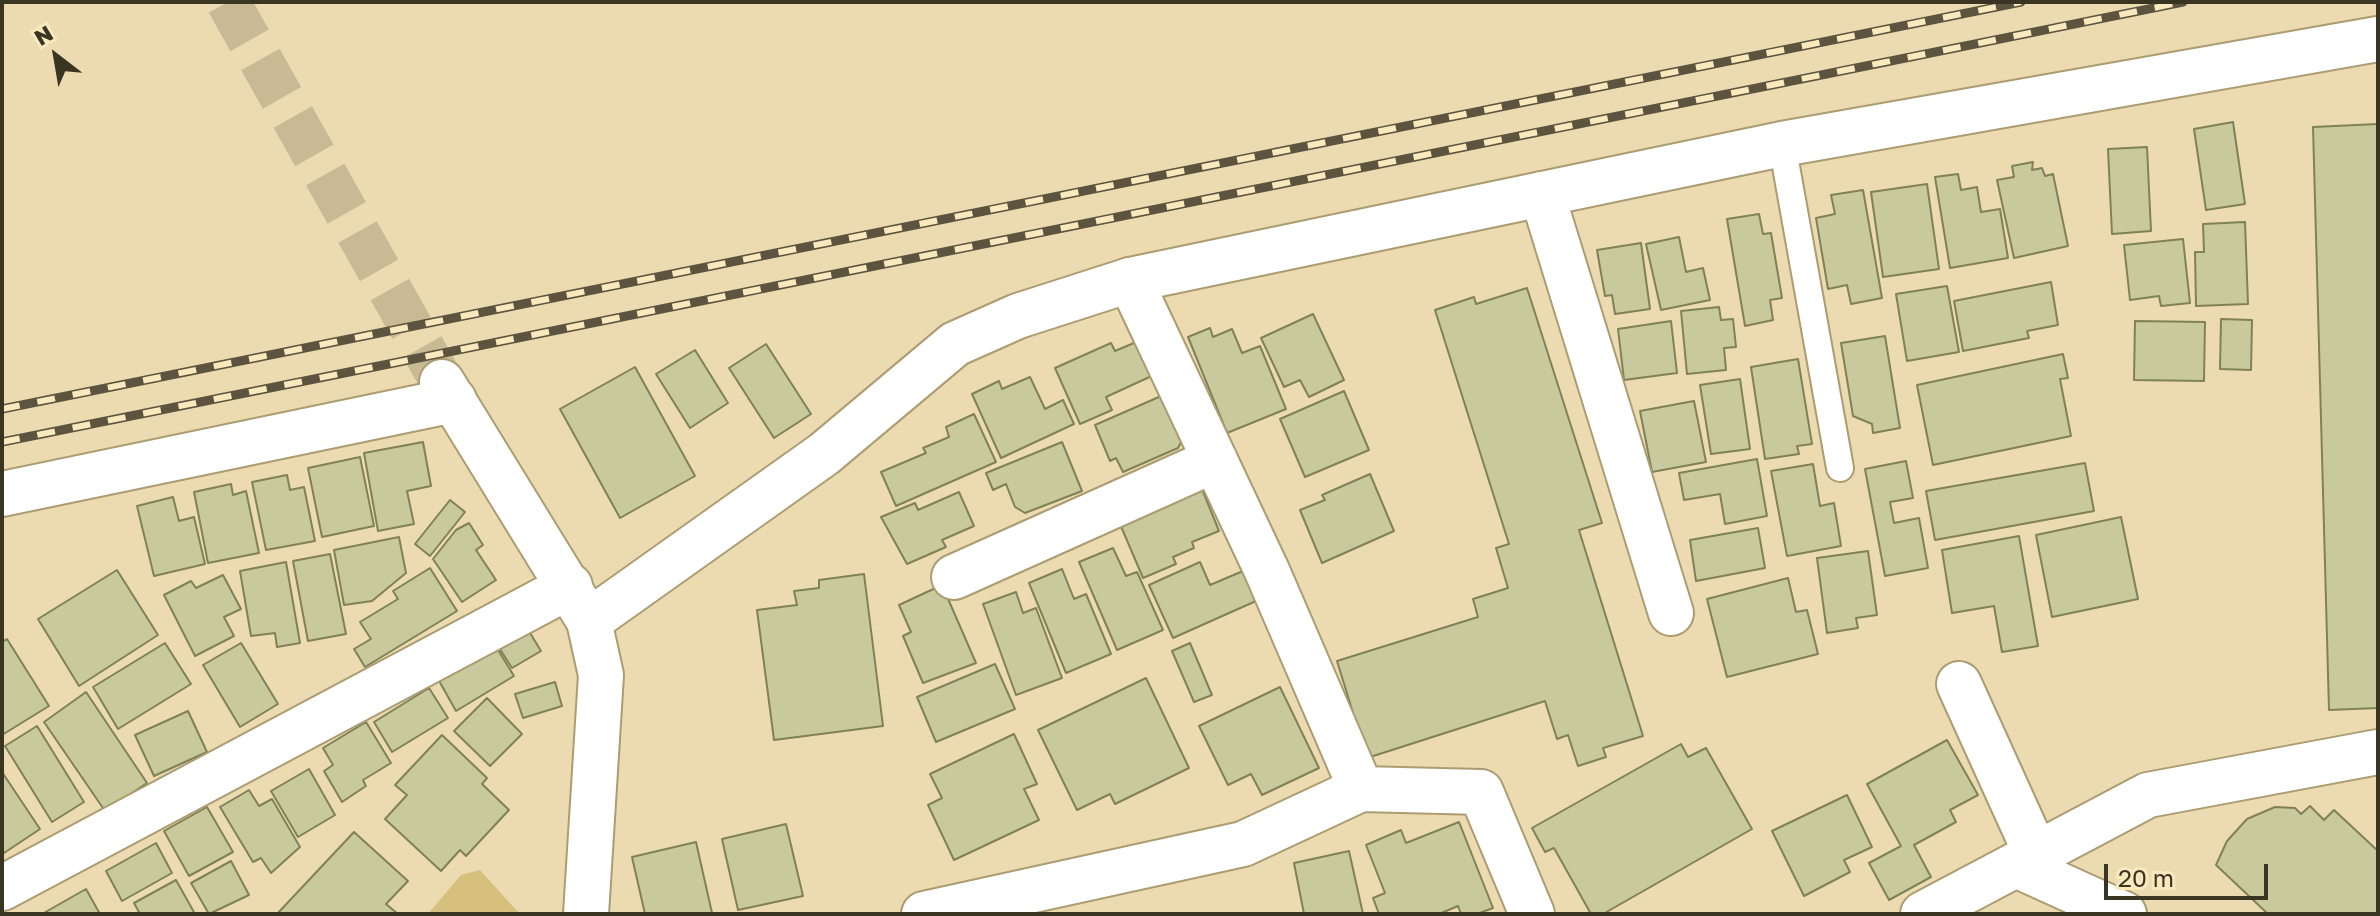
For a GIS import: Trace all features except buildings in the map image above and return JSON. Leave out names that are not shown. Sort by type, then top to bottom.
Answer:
[{"type":"street","points":[[2,888],[579,604],[824,454],[955,344],[1018,316],[1130,280],[1782,144],[2378,39]]},
{"type":"street","points":[[1542,194],[1671,613]]},
{"type":"street","points":[[1130,280],[1215,460],[1361,789]]},
{"type":"street","points":[[2,494],[448,391],[579,604],[601,675],[586,914]]},
{"type":"street","points":[[954,577],[1215,460]]},
{"type":"street","points":[[1959,684],[2027,861],[2124,914]]},
{"type":"street","points":[[1923,914],[2148,795],[2378,752]]},
{"type":"street","points":[[924,914],[1243,844],[1361,789],[1481,792],[1532,914]]},
{"type":"lane","points":[[1782,144],[1840,468]]},
{"type":"shaded area","points":[[480,870],[517,911],[524,914],[428,914],[461,875]]},
{"type":"tunnel","points":[[228,2],[442,382]]},
{"type":"railway","points":[[2,409],[2021,2]]},
{"type":"railway","points":[[2,442],[2183,2]]}]
